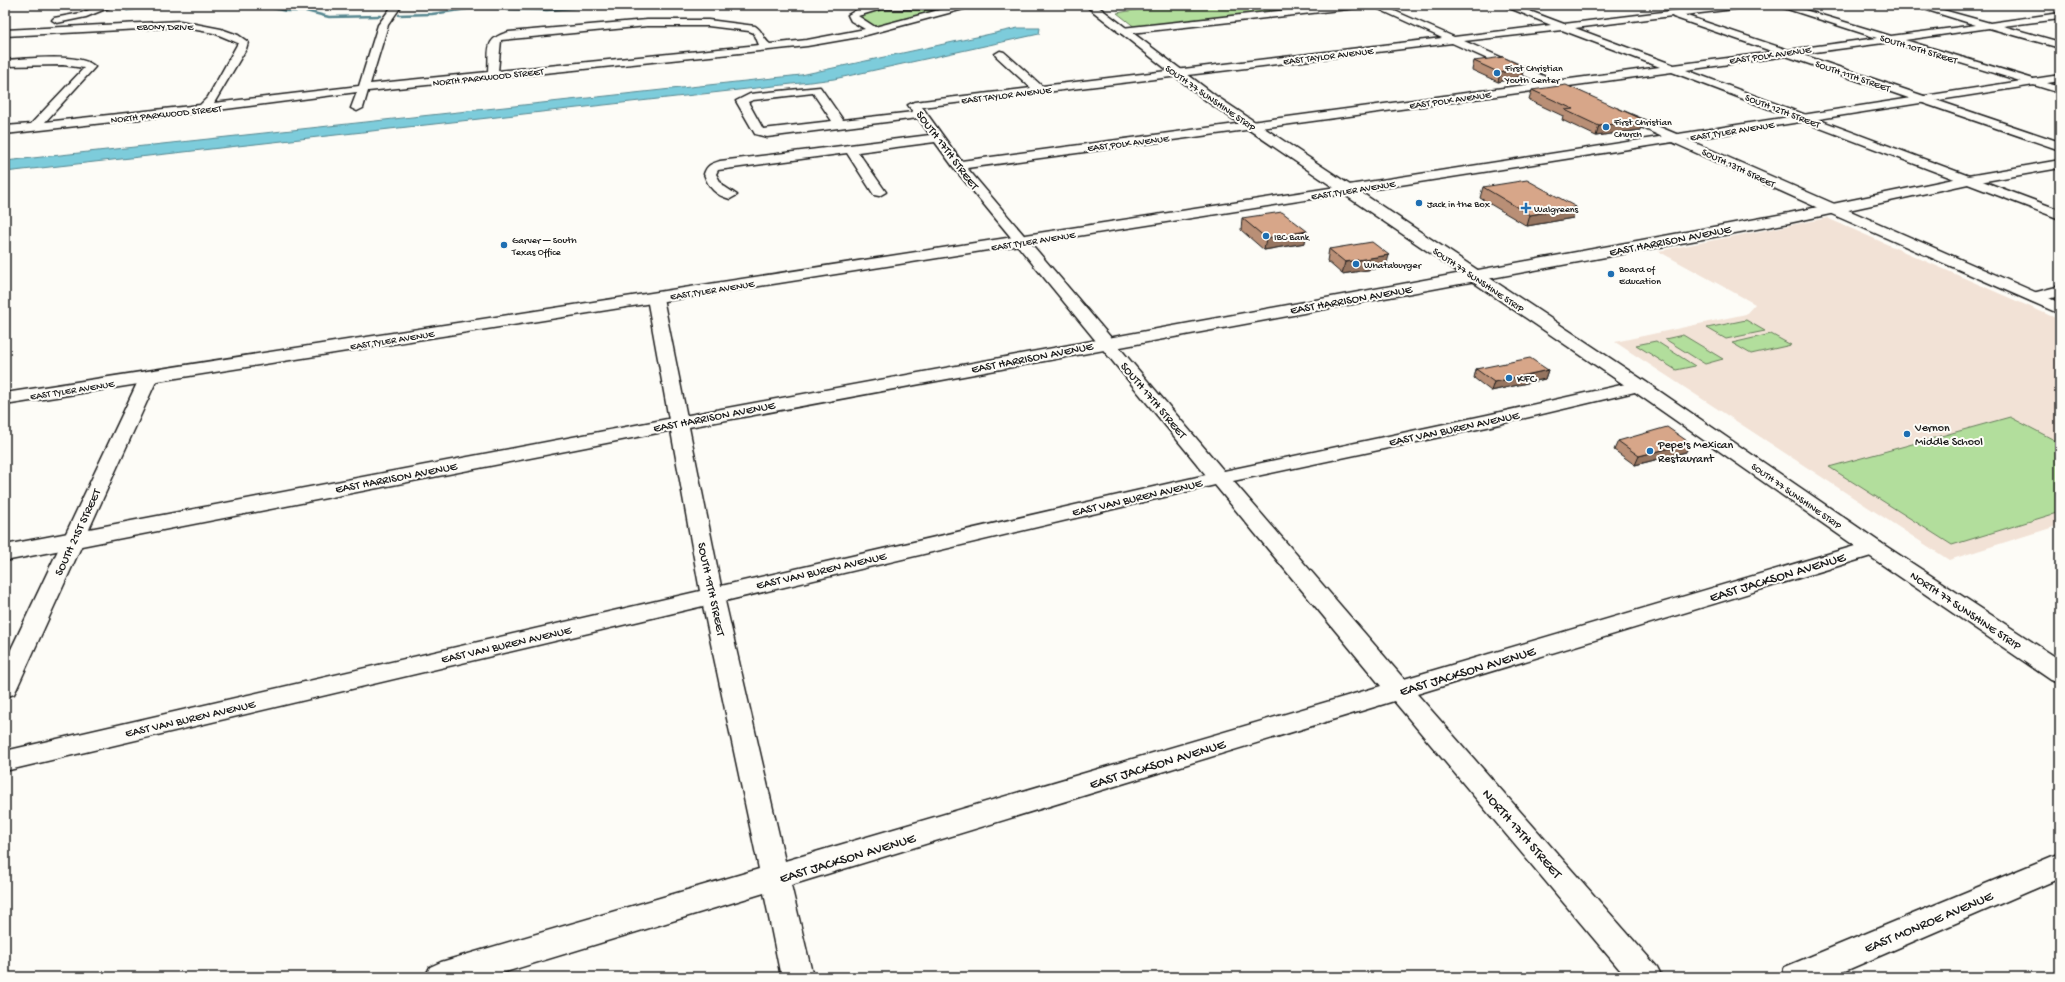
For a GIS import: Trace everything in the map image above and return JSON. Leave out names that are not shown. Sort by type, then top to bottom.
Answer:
[{"type":"main road","name":"SOUTH 77 SUNSHINE STRIP","points":[[1090,5],[1178,74],[1252,126],[1639,386],[1872,548]]},
{"type":"main road","name":"EAST TYLER AVENUE","points":[[5,399],[1021,242],[2060,78]]},
{"type":"main road","name":"SOUTH 13TH STREET","points":[[1678,139],[1832,209],[2060,309]]},
{"type":"main road","name":"EAST HARRISON AVENUE","points":[[5,553],[678,423],[1832,209],[1968,180],[2060,164]]},
{"type":"main road","name":"NORTH 77 SUNSHINE STRIP","points":[[1872,548],[2060,673]]},
{"type":"street","points":[[5,32],[83,15],[111,5]]},
{"type":"street","points":[[357,108],[383,25],[398,5]]},
{"type":"street","points":[[873,30],[854,19],[853,15],[866,10],[886,7],[966,5]]},
{"type":"street","name":"NORTH PARKWOOD STREET","points":[[5,130],[202,109],[272,98],[363,88],[827,40],[873,30],[966,5]]},
{"type":"street","points":[[1122,31],[1357,5]]},
{"type":"street","points":[[1374,5],[1574,93]]},
{"type":"street","name":"SOUTH 12TH STREET","points":[[1506,5],[2060,215]]},
{"type":"street","name":"SOUTH 11TH STREET","points":[[1646,5],[2060,146]]},
{"type":"street","name":"EAST TAYLOR AVENUE","points":[[840,124],[816,89],[750,97],[742,101],[758,132],[767,133],[840,124],[917,109],[1040,90],[1451,39],[1742,5]]},
{"type":"street","name":"SOUTH 10TH STREET","points":[[1779,5],[2060,90]]},
{"type":"street","points":[[1915,5],[2060,45]]},
{"type":"street","name":"EAST POLK AVENUE","points":[[958,165],[1988,25],[2058,10]]},
{"type":"street","points":[[493,75],[494,41],[498,38],[509,35],[647,23],[708,23],[752,28],[758,32],[762,43],[768,47]]},
{"type":"street","name":"EBONY DRIVE","points":[[5,32],[171,24],[194,25],[232,36],[243,42],[241,49],[212,99],[202,109]]},
{"type":"street","points":[[1000,54],[1040,90]]},
{"type":"street","points":[[5,63],[73,62],[88,65],[90,67],[35,126]]},
{"type":"street","name":"SOUTH 13TH STREET","points":[[1606,108],[1678,139]]},
{"type":"street","name":"SOUTH 17TH STREET","points":[[917,109],[958,165],[1021,242],[1399,690]]},
{"type":"street","points":[[730,195],[721,192],[715,187],[710,174],[712,168],[720,165],[938,138]]},
{"type":"street","points":[[850,149],[879,192]]},
{"type":"street","points":[[2034,297],[2060,291]]},
{"type":"street","name":"SOUTH 19TH STREET","points":[[655,298],[712,595],[797,977]]},
{"type":"street","name":"SOUTH 21ST STREET","points":[[5,688],[149,377]]},
{"type":"street","name":"EAST VAN BUREN AVENUE","points":[[5,761],[712,595],[1220,478],[1480,423],[1639,386]]},
{"type":"street","name":"EAST JACKSON AVENUE","points":[[441,977],[1872,548]]},
{"type":"street","name":"NORTH 17TH STREET","points":[[1399,690],[1646,977]]},
{"type":"street","name":"EAST MONROE AVENUE","points":[[1796,977],[2060,866]]},
{"type":"shaded area","name":"Vernon Middle School","points":[[1827,218],[2060,320],[2060,525],[1949,560],[1615,342],[1746,314],[1755,304],[1658,251]]},
{"type":"green space","points":[[1164,5],[1320,5],[1325,7],[1136,28],[1117,13]]},
{"type":"green space","points":[[887,7],[947,8],[873,27],[858,16],[866,12]]},
{"type":"green space","points":[[1746,320],[1765,331],[1726,339],[1707,328]]},
{"type":"green space","points":[[1771,334],[1791,345],[1751,354],[1732,343]]},
{"type":"green space","points":[[1683,335],[1723,359],[1705,364],[1665,339]]},
{"type":"green space","points":[[1656,341],[1695,366],[1676,370],[1636,345]]},
{"type":"green space","points":[[2010,417],[2060,443],[2060,512],[1952,545],[1829,467]]},
{"type":"water","points":[[1018,28],[1040,28],[1039,34],[834,79],[5,172],[5,161],[801,75]]},
{"type":"building","points":[[1503,57],[1524,67],[1500,73],[1474,61]]},
{"type":"building","points":[[1566,85],[1644,120],[1599,126],[1565,110],[1573,109],[1532,90]]},
{"type":"building","points":[[1527,180],[1576,207],[1530,215],[1483,187]]},
{"type":"building","points":[[1282,212],[1307,231],[1266,238],[1242,218]]},
{"type":"building","points":[[1372,242],[1389,255],[1345,262],[1329,249]]},
{"type":"building","points":[[1530,358],[1548,370],[1494,382],[1476,369]]},
{"type":"building","points":[[1667,427],[1690,443],[1639,456],[1618,441]]},
{"type":"waterway","points":[[55,5],[72,8]]},
{"type":"waterway","points":[[127,10],[164,5]]},
{"type":"waterway","points":[[190,5],[195,5]]},
{"type":"waterway","points":[[260,5],[286,11],[306,11],[329,17],[380,16]]},
{"type":"waterway","points":[[399,15],[432,14],[474,8],[547,10],[609,5]]},
{"type":"place","name":"First Christian Youth Center","points":[[1497,73]]},
{"type":"place","name":"First Christian Church","points":[[1606,127]]},
{"type":"place","name":"Jack in the Box","points":[[1419,203]]},
{"type":"place","name":"Walgreens","points":[[1526,208]]},
{"type":"place","name":"IBC Bank","points":[[1266,236]]},
{"type":"place","name":"Garver — South Texas Office","points":[[504,245]]},
{"type":"place","name":"Whataburger","points":[[1356,264]]},
{"type":"place","name":"Board of Education","points":[[1611,274]]},
{"type":"place","name":"KFC","points":[[1509,378]]},
{"type":"place","name":"Vernon Middle School","points":[[1907,434]]},
{"type":"place","name":"Pepe's Mexican Restaurant","points":[[1650,451]]}]
